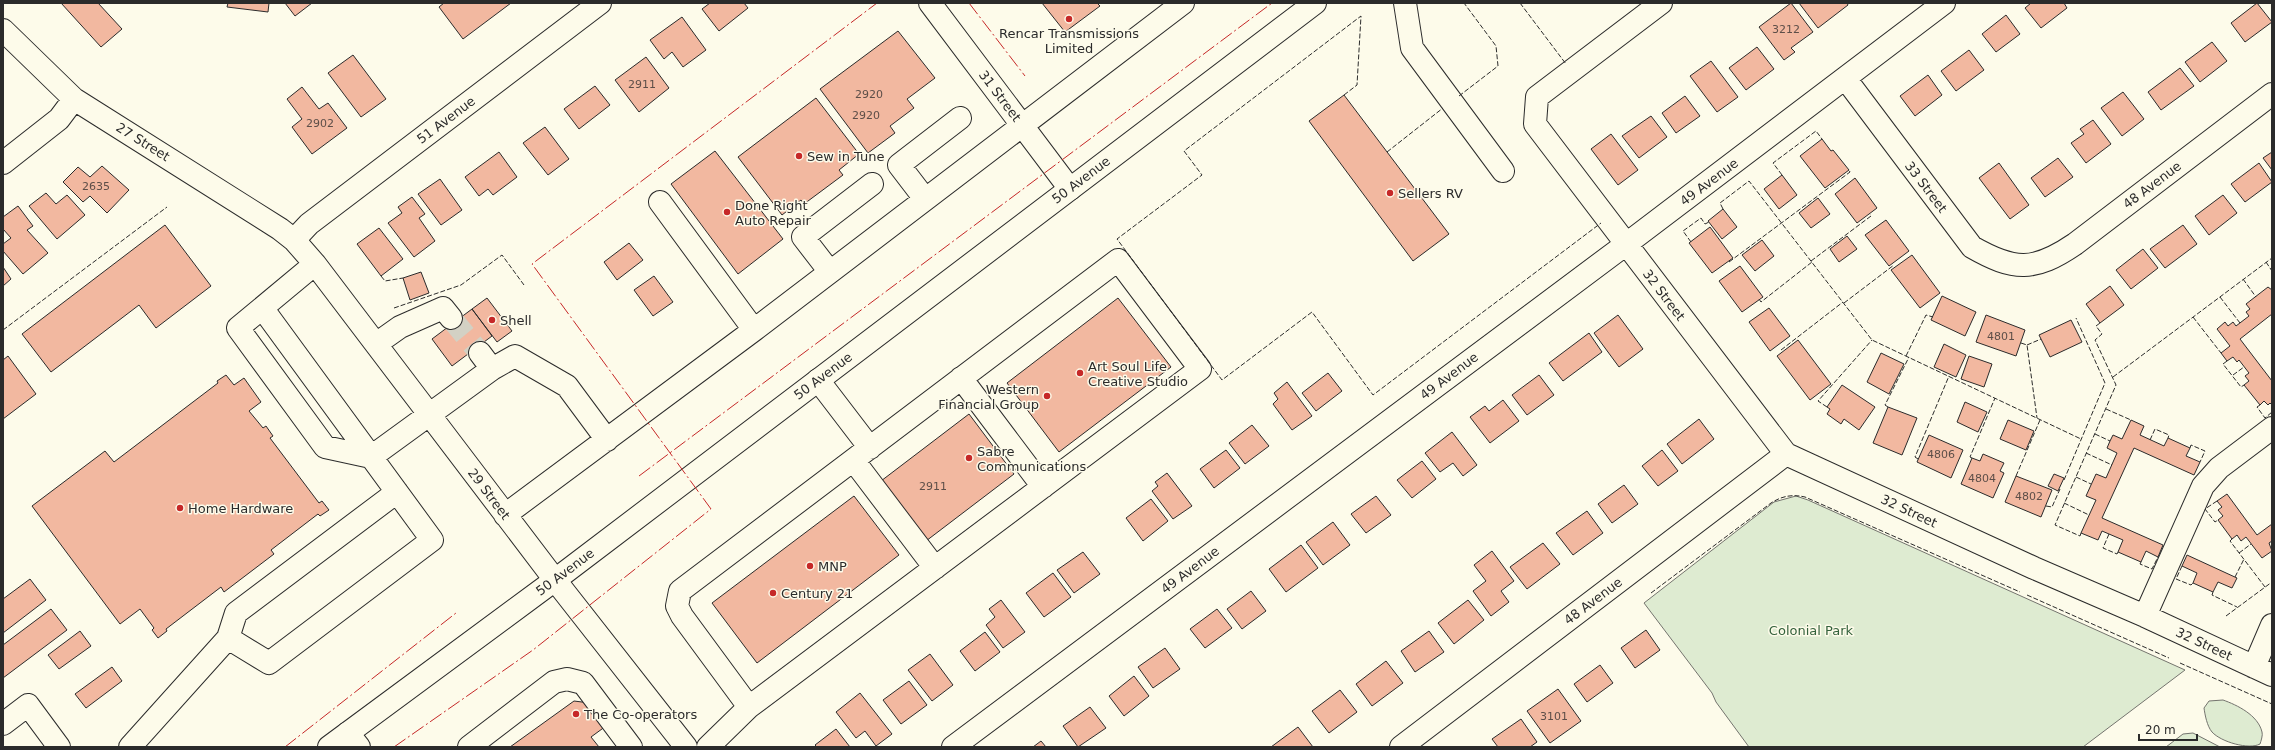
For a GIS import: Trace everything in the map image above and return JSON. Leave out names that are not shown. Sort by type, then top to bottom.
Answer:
[{"type":"street","name":"51 Avenue","points":[[294,240],[311,222],[600,3]]},
{"type":"street","name":"31 Street","points":[[930,3],[1070,189]]},
{"type":"street","points":[[506,515],[754,330],[1183,3]]},
{"type":"street","name":"50 Avenue","points":[[329,747],[354,740],[555,580],[1315,3]]},
{"type":"street","points":[[1405,3],[1412,48],[1503,171]]},
{"type":"street","name":"32 Street","points":[[1661,3],[1537,97],[1536,124],[1625,245],[1786,454],[2034,568],[2145,616],[2263,671]]},
{"type":"street","name":"49 Avenue","points":[[953,747],[1625,245],[1944,3]]},
{"type":"street","name":"27 Street","points":[[3,30],[74,99],[280,229],[294,240]]},
{"type":"street","name":"33 Street","points":[[1845,78],[1972,247],[1998,261],[2027,266]]},
{"type":"street","name":"48 Avenue","points":[[2027,266],[2054,259],[2272,94]]},
{"type":"street","points":[[3,163],[59,119],[74,99]]},
{"type":"street","points":[[925,199],[899,165],[960,118]]},
{"type":"street","points":[[830,272],[803,236],[872,184]]},
{"type":"street","points":[[660,202],[754,330]]},
{"type":"street","name":"29 Street","points":[[294,240],[315,264],[555,580],[685,747]]},
{"type":"street","points":[[708,747],[749,707],[1200,369],[1118,260],[680,591],[677,606],[682,616],[749,707]]},
{"type":"street","points":[[315,264],[291,282],[263,309],[238,328],[246,341],[326,447],[371,457],[429,414],[486,361],[515,356],[567,386],[607,440]]},
{"type":"street","points":[[376,344],[400,327],[443,308],[451,318]]},
{"type":"street","points":[[228,638],[269,663],[432,540],[263,309]]},
{"type":"street","points":[[961,378],[1043,487]]},
{"type":"street","points":[[818,380],[862,454],[935,568]]},
{"type":"street","points":[[2145,616],[2204,486],[2219,468],[2272,428]]},
{"type":"street","name":"48 Avenue","points":[[1401,747],[1786,454]]},
{"type":"street","points":[[130,747],[228,638],[236,612],[396,492]]},
{"type":"street","points":[[2263,671],[2272,625]]},
{"type":"street","points":[[469,747],[554,682],[567,679],[584,683],[631,747]]},
{"type":"street","points":[[3,724],[28,705],[59,747]]},
{"type":"green space","name":"Colonial Park","points":[[1796,496],[1808,500],[2185,670],[2083,747],[1749,747],[1716,702],[1712,693],[1644,603],[1774,502]]},
{"type":"green space","points":[[2223,700],[2240,708],[2252,716],[2260,726],[2262,733],[2260,744],[2249,746],[2235,744],[2216,736],[2210,730],[2204,708],[2209,701]]},
{"type":"green space","points":[[2193,733],[2220,747],[2166,747],[2183,734]]},
{"type":"building","points":[[61,3],[98,3],[122,29],[101,47]]},
{"type":"building","points":[[228,3],[269,3],[268,12],[227,7]]},
{"type":"building","points":[[285,3],[312,3],[295,16]]},
{"type":"building","points":[[444,3],[511,3],[463,39],[439,7]]},
{"type":"building","points":[[710,3],[744,3],[748,8],[719,31],[702,9]]},
{"type":"building","name":"Rencar Transmissions Limited","points":[[1042,3],[1097,3],[1100,6],[1065,32]]},
{"type":"building","points":[[1791,3],[1813,32],[1791,48],[1795,52],[1784,60],[1759,27]]},
{"type":"building","points":[[1799,3],[1847,3],[1848,5],[1818,28]]},
{"type":"building","points":[[2031,3],[2064,3],[2067,8],[2041,28],[2025,8]]},
{"type":"building","points":[[2257,3],[2272,22],[2245,42],[2231,23]]},
{"type":"building","points":[[2006,15],[2020,34],[1996,52],[1982,34]]},
{"type":"building","points":[[682,17],[706,50],[683,67],[672,52],[664,59],[650,40]]},
{"type":"building","points":[[898,31],[935,78],[907,99],[914,108],[890,126],[895,133],[868,153],[820,89]]},
{"type":"building","points":[[2212,42],[2227,61],[2200,82],[2185,62]]},
{"type":"building","points":[[1757,47],[1774,69],[1746,90],[1729,68]]},
{"type":"building","points":[[1969,50],[1984,70],[1956,91],[1941,71]]},
{"type":"building","points":[[353,55],[386,99],[361,117],[328,73]]},
{"type":"building","points":[[646,57],[669,88],[639,112],[615,80]]},
{"type":"building","points":[[1711,61],[1738,97],[1717,112],[1690,76]]},
{"type":"building","points":[[2180,68],[2194,86],[2161,110],[2148,92]]},
{"type":"building","points":[[1928,75],[1942,95],[1915,116],[1900,96]]},
{"type":"building","points":[[595,86],[610,105],[579,129],[564,109]]},
{"type":"building","points":[[302,87],[319,109],[328,103],[347,128],[312,154],[292,127],[302,119],[287,99]]},
{"type":"building","points":[[2123,92],[2144,119],[2122,136],[2101,108]]},
{"type":"building","name":"Sellers RV","points":[[1344,95],[1449,234],[1413,261],[1309,121]]},
{"type":"building","points":[[1685,96],[1700,116],[1676,133],[1662,113]]},
{"type":"building","name":"Sew in Tune","points":[[816,98],[859,154],[839,170],[843,175],[804,204],[801,200],[782,215],[738,157]]},
{"type":"building","points":[[1651,116],[1667,137],[1639,158],[1622,136]]},
{"type":"building","points":[[2093,120],[2111,144],[2086,163],[2071,143],[2084,134],[2080,129]]},
{"type":"building","points":[[545,127],[569,159],[548,175],[523,143]]},
{"type":"building","points":[[1611,134],[1638,170],[1618,185],[1591,149]]},
{"type":"building","points":[[1822,139],[1849,170],[1825,188],[1800,156]]},
{"type":"building","name":"Done Right Auto Repair","points":[[715,151],[783,239],[738,274],[671,184]]},
{"type":"building","points":[[499,152],[517,177],[493,195],[488,189],[479,196],[465,177]]},
{"type":"building","points":[[2272,152],[2272,170],[2263,158]]},
{"type":"building","points":[[2058,158],[2073,177],[2045,197],[2031,178]]},
{"type":"building","points":[[1999,163],[2029,205],[2010,219],[1979,178]]},
{"type":"building","points":[[2259,163],[2272,182],[2245,202],[2231,184]]},
{"type":"building","points":[[102,166],[129,190],[107,213],[90,196],[83,202],[63,182],[78,167],[90,177]]},
{"type":"building","points":[[1782,175],[1797,195],[1779,209],[1764,189]]},
{"type":"building","points":[[1855,178],[1877,208],[1857,223],[1835,194]]},
{"type":"building","points":[[440,179],[462,210],[441,225],[418,194]]},
{"type":"building","points":[[46,193],[56,204],[67,195],[85,215],[57,239],[29,206]]},
{"type":"building","points":[[2223,195],[2237,213],[2209,235],[2195,216]]},
{"type":"building","points":[[412,197],[425,214],[419,218],[435,241],[414,257],[388,223],[402,213],[398,207]]},
{"type":"building","points":[[1818,198],[1830,214],[1811,228],[1799,213]]},
{"type":"building","points":[[18,206],[33,226],[27,230],[48,253],[23,274],[3,251],[3,244],[11,238],[3,229],[3,217]]},
{"type":"building","points":[[1723,209],[1737,227],[1722,239],[1708,221]]},
{"type":"building","points":[[1886,220],[1909,251],[1889,266],[1865,235]]},
{"type":"building","points":[[165,225],[211,286],[156,328],[139,305],[51,372],[22,334]]},
{"type":"building","points":[[2183,225],[2197,244],[2165,268],[2150,249]]},
{"type":"building","points":[[1710,227],[1733,258],[1712,273],[1689,243]]},
{"type":"building","points":[[379,228],[403,259],[381,276],[357,244]]},
{"type":"building","points":[[1847,236],[1857,249],[1839,262],[1830,249]]},
{"type":"building","points":[[1762,240],[1774,256],[1755,271],[1742,255]]},
{"type":"building","points":[[629,243],[643,260],[617,280],[604,262]]},
{"type":"building","points":[[2143,249],[2158,268],[2131,289],[2116,270]]},
{"type":"building","points":[[1912,255],[1940,293],[1920,308],[1891,270]]},
{"type":"building","points":[[1740,266],[1763,297],[1742,312],[1719,281]]},
{"type":"building","points":[[3,267],[11,279],[3,286]]},
{"type":"building","points":[[421,272],[429,293],[410,300],[403,278]]},
{"type":"building","points":[[654,276],[673,302],[653,316],[634,290]]},
{"type":"building","points":[[2110,286],[2124,305],[2100,323],[2086,304]]},
{"type":"building","points":[[2268,287],[2272,290],[2272,314],[2240,339],[2272,381],[2272,405],[2270,403],[2268,405],[2264,401],[2260,405],[2244,385],[2249,381],[2245,376],[2249,373],[2239,360],[2237,362],[2233,357],[2227,361],[2221,353],[2230,346],[2217,329],[2225,322],[2228,326],[2233,322],[2236,326],[2249,316],[2246,312],[2250,309],[2246,304]]},
{"type":"building","points":[[1942,296],[1976,312],[1965,336],[1931,320]]},
{"type":"building","name":"Shell","points":[[487,298],[512,331],[497,342],[472,309]]},
{"type":"building","points":[[1118,298],[1171,367],[1059,452],[1007,383]]},
{"type":"building","points":[[1769,308],[1790,336],[1770,351],[1749,322]]},
{"type":"building","points":[[472,309],[492,336],[452,366],[432,339]]},
{"type":"building","points":[[1618,315],[1643,349],[1619,367],[1594,333]]},
{"type":"building","points":[[1986,315],[2025,330],[2016,356],[1976,342]]},
{"type":"building","points":[[2071,320],[2082,342],[2050,357],[2039,335]]},
{"type":"building","points":[[1589,333],[1602,352],[1563,381],[1549,363]]},
{"type":"building","points":[[1798,340],[1831,384],[1810,400],[1777,356]]},
{"type":"building","points":[[1944,344],[1966,355],[1956,377],[1934,367]]},
{"type":"building","points":[[1881,353],[1904,364],[1889,394],[1867,382]]},
{"type":"building","points":[[8,356],[36,394],[3,419],[3,360]]},
{"type":"building","points":[[1969,356],[1992,364],[1984,387],[1961,379]]},
{"type":"building","points":[[1328,373],[1342,391],[1316,411],[1302,393]]},
{"type":"building","name":"Home Hardware","points":[[226,375],[234,385],[244,378],[261,402],[249,411],[263,428],[266,426],[273,436],[270,438],[319,503],[322,501],[329,510],[320,516],[318,514],[271,550],[274,554],[224,592],[221,587],[166,629],[167,631],[158,638],[152,630],[154,628],[140,609],[120,624],[32,506],[105,451],[114,462],[218,383],[217,381]]},
{"type":"building","points":[[1539,375],[1554,395],[1527,415],[1512,395]]},
{"type":"building","points":[[1287,382],[1312,416],[1292,430],[1273,404],[1278,399],[1274,393]]},
{"type":"building","points":[[1842,385],[1875,407],[1859,430],[1844,419],[1841,424],[1827,414],[1830,409],[1827,407]]},
{"type":"building","points":[[1503,400],[1519,421],[1490,443],[1470,417],[1485,406],[1489,411]]},
{"type":"building","points":[[1965,402],[1987,412],[1978,432],[1957,422]]},
{"type":"building","points":[[1888,407],[1917,418],[1902,455],[1873,443]]},
{"type":"building","points":[[969,414],[1014,474],[926,541],[881,481]]},
{"type":"building","points":[[1699,419],[1714,439],[1682,464],[1667,444]]},
{"type":"building","points":[[2008,420],[2034,431],[2026,450],[2000,439]]},
{"type":"building","points":[[2131,420],[2144,426],[2140,435],[2164,446],[2168,438],[2190,448],[2186,456],[2200,462],[2194,475],[2134,448],[2102,518],[2163,545],[2158,557],[2146,551],[2141,562],[2118,552],[2123,540],[2102,531],[2098,540],[2081,533],[2096,500],[2086,496],[2096,474],[2106,478],[2117,453],[2107,448],[2110,441],[2113,435],[2122,439]]},
{"type":"building","points":[[1252,425],[1269,446],[1245,464],[1229,443]]},
{"type":"building","points":[[1452,432],[1477,465],[1463,476],[1453,463],[1440,472],[1425,453]]},
{"type":"building","points":[[1929,435],[1963,450],[1951,478],[1917,462]]},
{"type":"building","points":[[1226,450],[1240,468],[1214,488],[1200,469]]},
{"type":"building","points":[[1662,450],[1678,471],[1658,486],[1642,466]]},
{"type":"building","points":[[1983,454],[2004,463],[2000,471],[2004,473],[1993,498],[1961,484],[1972,458],[1980,461]]},
{"type":"building","points":[[1422,461],[1436,479],[1412,498],[1397,480]]},
{"type":"building","points":[[1167,473],[1192,506],[1173,519],[1152,491],[1158,486],[1155,482]]},
{"type":"building","points":[[2054,474],[2064,478],[2058,491],[2048,486]]},
{"type":"building","points":[[2016,476],[2052,490],[2041,517],[2005,502]]},
{"type":"building","points":[[1624,485],[1638,504],[1612,523],[1598,504]]},
{"type":"building","points":[[2227,494],[2257,535],[2272,524],[2272,541],[2269,543],[2272,551],[2262,558],[2246,537],[2241,541],[2237,535],[2232,539],[2218,520],[2223,516],[2218,510],[2222,507],[2217,501]]},
{"type":"building","points":[[854,496],[899,555],[757,663],[712,603]]},
{"type":"building","points":[[1376,496],[1391,515],[1366,533],[1351,514]]},
{"type":"building","points":[[1151,499],[1168,521],[1143,541],[1126,518]]},
{"type":"building","points":[[1587,511],[1603,533],[1573,555],[1556,533]]},
{"type":"building","points":[[1333,522],[1350,545],[1323,565],[1306,542]]},
{"type":"building","points":[[1543,543],[1560,564],[1527,589],[1510,567]]},
{"type":"building","points":[[1301,545],[1318,568],[1286,592],[1269,569]]},
{"type":"building","points":[[1492,551],[1514,581],[1501,591],[1509,602],[1491,616],[1473,591],[1486,581],[1474,565]]},
{"type":"building","points":[[1083,552],[1100,574],[1074,593],[1057,570]]},
{"type":"building","points":[[2187,555],[2237,578],[2232,588],[2218,582],[2213,592],[2193,583],[2197,573],[2182,566]]},
{"type":"building","points":[[1053,573],[1071,597],[1044,617],[1026,593]]},
{"type":"building","points":[[30,579],[46,600],[3,633],[3,599]]},
{"type":"building","points":[[1251,591],[1266,611],[1242,629],[1227,609]]},
{"type":"building","points":[[1001,600],[1025,632],[1003,648],[986,625],[995,617],[989,609]]},
{"type":"building","points":[[1468,600],[1484,620],[1454,644],[1438,623]]},
{"type":"building","points":[[51,609],[67,630],[3,678],[3,645]]},
{"type":"building","points":[[1217,609],[1232,628],[1205,648],[1190,629]]},
{"type":"building","points":[[1646,630],[1660,650],[1635,668],[1621,648]]},
{"type":"building","points":[[80,631],[91,646],[59,669],[48,655]]},
{"type":"building","points":[[1429,631],[1444,652],[1415,672],[1401,651]]},
{"type":"building","points":[[985,632],[1000,652],[975,671],[960,651]]},
{"type":"building","points":[[1165,648],[1180,669],[1153,688],[1138,667]]},
{"type":"building","points":[[930,654],[953,685],[932,701],[908,670]]},
{"type":"building","points":[[1386,661],[1403,683],[1372,706],[1356,684]]},
{"type":"building","points":[[1600,665],[1613,683],[1587,702],[1574,684]]},
{"type":"building","points":[[112,667],[122,681],[86,708],[75,694]]},
{"type":"building","points":[[1134,676],[1149,696],[1124,716],[1109,696]]},
{"type":"building","points":[[909,681],[927,705],[901,724],[883,700]]},
{"type":"building","points":[[1558,689],[1581,721],[1550,743],[1527,711]]},
{"type":"building","points":[[1340,690],[1357,712],[1329,733],[1312,711]]},
{"type":"building","points":[[860,693],[892,734],[876,746],[865,731],[856,738],[836,712]]},
{"type":"building","name":"The Co-operators","points":[[574,701],[590,703],[606,726],[591,737],[599,747],[510,747]]},
{"type":"building","points":[[1090,707],[1106,728],[1078,747],[1063,726]]},
{"type":"building","points":[[1521,719],[1537,742],[1530,747],[1498,747],[1492,739]]},
{"type":"building","points":[[1298,727],[1313,747],[1271,747]]},
{"type":"building","points":[[836,729],[850,747],[817,747],[815,745]]},
{"type":"building","points":[[1041,741],[1046,747],[1033,747]]},
{"type":"tunnel","points":[[451,318],[480,353]]},
{"type":"fence","points":[[1459,96],[1498,66],[1496,46],[1464,3]]},
{"type":"fence","points":[[1520,3],[1566,64]]},
{"type":"fence","points":[[1344,95],[1357,85],[1361,16],[1184,151],[1202,175],[1117,239],[1222,380],[1312,312],[1373,395],[1601,223]]},
{"type":"fence","points":[[1387,152],[1443,108]]},
{"type":"fence","points":[[1782,175],[1773,163],[1816,131],[1822,139]]},
{"type":"fence","points":[[1729,262],[1850,172],[1849,170]]},
{"type":"fence","points":[[1723,209],[1720,203],[1749,181],[1872,340],[2081,439]]},
{"type":"fence","points":[[3,330],[167,207]]},
{"type":"fence","points":[[1811,261],[1871,216],[1870,214]]},
{"type":"fence","points":[[1691,242],[1683,231],[1701,218],[1705,224],[1709,222]]},
{"type":"fence","points":[[394,308],[461,285],[502,255],[524,285]]},
{"type":"fence","points":[[2113,377],[2272,258]]},
{"type":"fence","points":[[1759,299],[1761,302],[1812,262]]},
{"type":"fence","points":[[2266,262],[2272,271]]},
{"type":"fence","points":[[1844,303],[1894,265]]},
{"type":"fence","points":[[381,276],[385,281],[403,278]]},
{"type":"fence","points":[[2243,279],[2256,297]]},
{"type":"fence","points":[[2220,297],[2240,323]]},
{"type":"fence","points":[[1781,350],[1843,302]]},
{"type":"fence","points":[[1906,356],[1926,315],[1933,317]]},
{"type":"fence","points":[[2193,317],[2221,353]]},
{"type":"fence","points":[[2064,480],[2105,383],[2076,318]]},
{"type":"fence","points":[[2081,533],[2080,536],[2055,525],[2116,385],[2095,340],[2102,334],[2096,326],[2100,323]]},
{"type":"fence","points":[[2027,345],[2041,339]]},
{"type":"fence","points":[[1827,407],[1818,401],[1872,340]]},
{"type":"fence","points":[[2021,343],[2027,345],[2037,418]]},
{"type":"fence","points":[[1888,407],[1885,405],[1909,357]]},
{"type":"fence","points":[[2227,361],[2223,364],[2241,387],[2244,385]]},
{"type":"fence","points":[[2233,375],[2244,367]]},
{"type":"fence","points":[[1918,459],[1915,457],[1949,376]]},
{"type":"fence","points":[[1972,458],[1970,457],[1995,398]]},
{"type":"fence","points":[[2260,405],[2257,407],[2265,418],[2272,412]]},
{"type":"fence","points":[[2106,409],[2131,420]]},
{"type":"fence","points":[[2016,476],[2040,420]]},
{"type":"fence","points":[[2150,440],[2155,429],[2169,435],[2168,438]]},
{"type":"fence","points":[[2095,434],[2110,441]]},
{"type":"fence","points":[[2190,448],[2191,445],[2205,451],[2200,462]]},
{"type":"fence","points":[[2086,453],[2112,465]]},
{"type":"fence","points":[[2076,477],[2091,484]]},
{"type":"fence","points":[[2046,506],[2052,507],[2060,489]]},
{"type":"fence","points":[[1651,593],[1771,503],[1783,497],[1791,496],[1805,497],[2020,592]]},
{"type":"fence","points":[[2217,501],[2205,509],[2215,522],[2218,520]]},
{"type":"fence","points":[[2064,503],[2089,515]]},
{"type":"fence","points":[[2109,534],[2103,548],[2117,554],[2118,552]]},
{"type":"fence","points":[[2232,539],[2230,541],[2265,587]]},
{"type":"fence","points":[[2239,553],[2251,544]]},
{"type":"fence","points":[[2141,562],[2140,564],[2152,569],[2158,557]]},
{"type":"fence","points":[[2235,577],[2244,559]]},
{"type":"fence","points":[[2182,566],[2176,579],[2191,585],[2193,583]]},
{"type":"fence","points":[[2226,616],[2272,582]]},
{"type":"fence","points":[[2213,592],[2212,595],[2237,607]]},
{"type":"fence","points":[[2027,595],[2169,658]]},
{"type":"fence","points":[[2180,663],[2272,704]]},
{"type":"power","points":[[394,747],[533,650],[711,509],[532,264],[877,3]]},
{"type":"power","points":[[969,3],[1025,76]]},
{"type":"power","points":[[639,476],[1272,3]]},
{"type":"power","points":[[285,747],[456,613]]},
{"type":"place","name":"Rencar Transmissions Limited","points":[[1069,19]]},
{"type":"place","name":"Sew in Tune","points":[[799,156]]},
{"type":"place","name":"Sellers RV","points":[[1390,193]]},
{"type":"place","name":"Done Right Auto Repair","points":[[727,212]]},
{"type":"place","name":"Shell","points":[[492,320]]},
{"type":"place","name":"Art Soul Life Creative Studio","points":[[1080,373]]},
{"type":"place","name":"Western Financial Group","points":[[1047,396]]},
{"type":"place","name":"Sabre Communications","points":[[969,458]]},
{"type":"place","name":"Home Hardware","points":[[180,508]]},
{"type":"place","name":"MNP","points":[[810,566]]},
{"type":"place","name":"Century 21","points":[[773,593]]},
{"type":"place","name":"The Co-operators","points":[[576,714]]}]
